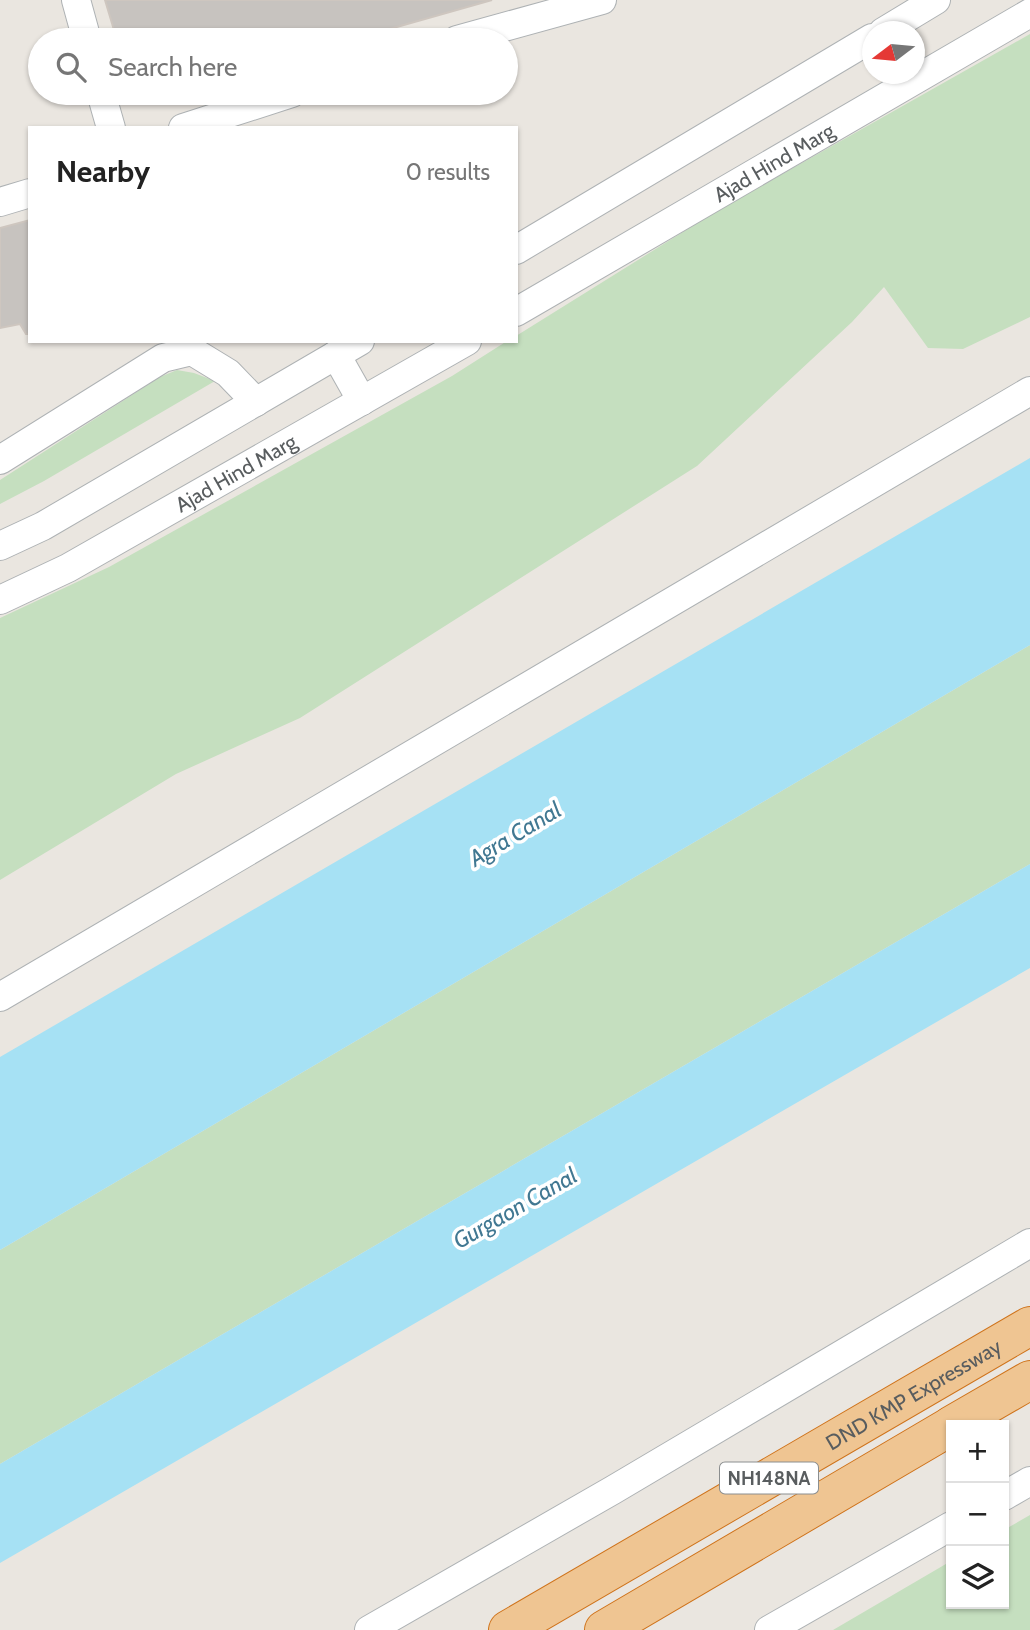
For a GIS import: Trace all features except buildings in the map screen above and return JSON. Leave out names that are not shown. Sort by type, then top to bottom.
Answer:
[{"type":"highway","name":"DND KMP Expressway","points":[[508,1630],[1030,1326]]},
{"type":"highway","name":"NH148NA","points":[[962,1420],[1030,1380]]},
{"type":"highway","name":"NH148NA","points":[[604,1630],[946,1430]]},
{"type":"street","points":[[76,0],[84,28]]},
{"type":"street","points":[[500,28],[602,0]]},
{"type":"street","points":[[901,21],[936,0]]},
{"type":"street","name":"Ajad Hind Marg","points":[[518,311],[1030,13]]},
{"type":"street","points":[[518,249],[862,45]]},
{"type":"street","points":[[104,105],[110,126]]},
{"type":"street","points":[[189,126],[255,105]]},
{"type":"street","points":[[0,202],[28,194]]},
{"type":"street","name":"Ajad Hind Marg","points":[[0,600],[68,568],[464,343]]},
{"type":"street","points":[[0,546],[43,526],[348,348],[362,401]]},
{"type":"street","points":[[0,460],[163,358],[192,351],[228,373],[256,402]]},
{"type":"street","points":[[0,997],[1030,391]]},
{"type":"street","points":[[369,1630],[613,1490],[1030,1242]]},
{"type":"street","points":[[1009,1493],[1030,1481]]},
{"type":"street","points":[[769,1630],[946,1529]]},
{"type":"green space","points":[[1030,34],[1030,317],[963,349],[928,348],[884,287],[852,322],[697,466],[300,718],[176,774],[0,880],[0,618],[109,567],[452,376],[504,343],[518,343],[518,335],[715,212]]},
{"type":"green space","points":[[177,370],[215,381],[0,504],[0,480],[160,377]]},
{"type":"green space","points":[[1030,645],[1030,864],[0,1464],[0,1250]]},
{"type":"green space","points":[[1030,1515],[1030,1630],[833,1630],[946,1564],[946,1609],[1009,1609],[1009,1527]]},
{"type":"water","name":"Agra Canal","points":[[1030,458],[1030,645],[0,1250],[0,1057]]},
{"type":"water","name":"Gurgaon Canal","points":[[1030,864],[1030,968],[0,1563],[0,1464]]}]
